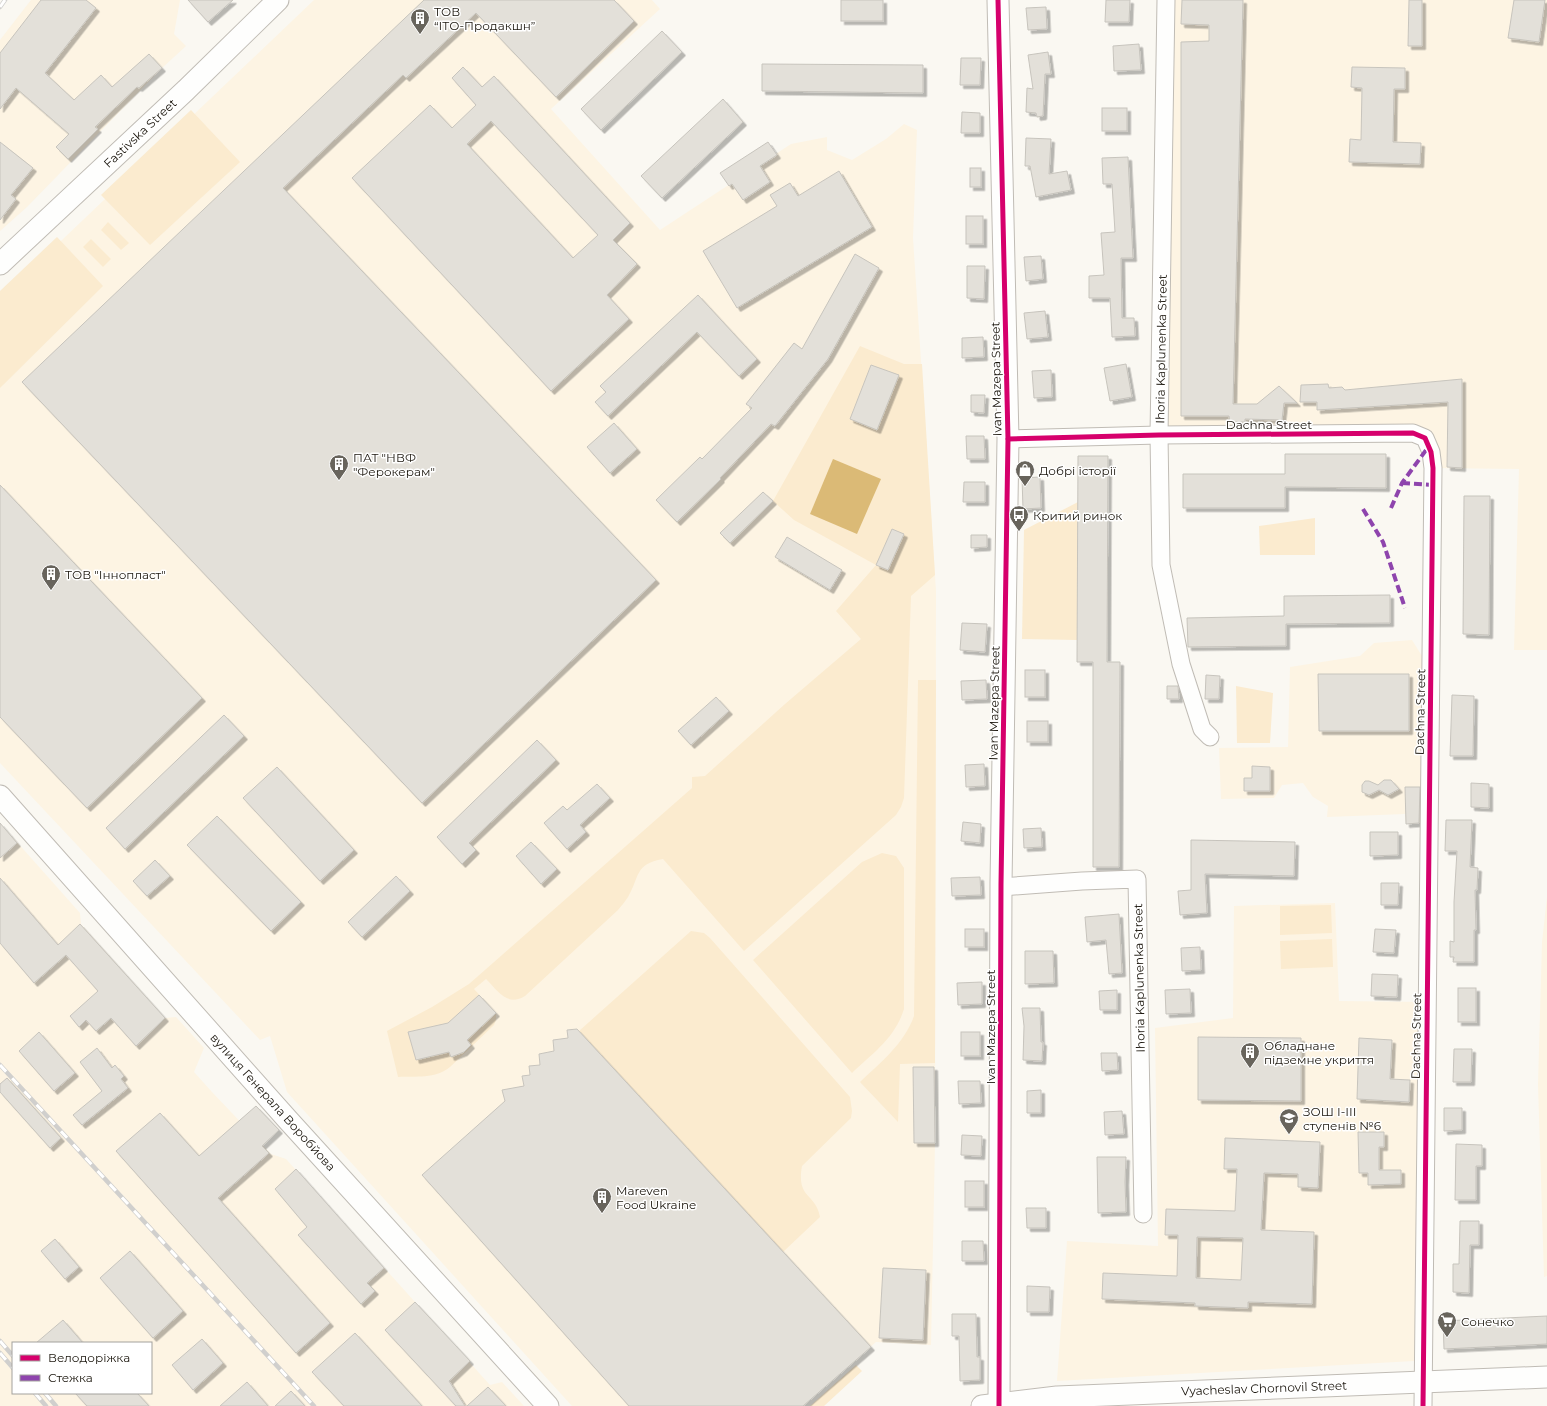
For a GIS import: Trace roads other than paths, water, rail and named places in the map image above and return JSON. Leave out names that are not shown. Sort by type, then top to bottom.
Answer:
[{"type":"street","name":"Fastivska Street","points":[[0,264],[181,94],[278,0]]},
{"type":"street","name":"Ivan Mazepa Street","points":[[994,1405],[1008,439],[998,0]]},
{"type":"street","name":"Ihoria Kaplunenka Street","points":[[1166,0],[1159,435],[1161,565],[1181,664],[1202,729],[1210,737]]},
{"type":"street","name":"Dachna Street","points":[[1008,439],[1159,435],[1413,433],[1425,438],[1431,452],[1433,468],[1422,1382],[1423,1406]]},
{"type":"street","name":"вулиця Генерала Воробйова","points":[[0,796],[288,1120],[548,1406]]},
{"type":"street","name":"Ihoria Kaplunenka Street","points":[[1001,888],[1082,881],[1137,879],[1143,1214]]},
{"type":"street","name":"Vyacheslav Chornovil Street","points":[[994,1405],[1057,1397],[1547,1377]]},
{"type":"railway","points":[[0,7],[5,0]]},
{"type":"railway","points":[[0,1065],[314,1406]]},
{"type":"railway","points":[[0,1341],[12,1355]]},
{"type":"railway","points":[[0,1353],[12,1367]]},
{"type":"railway","points":[[36,1394],[46,1406]]},
{"type":"railway","points":[[46,1394],[56,1406]]},
{"type":"place","name":"ТОВ “ІТО-Продакшн”","points":[[420,35]]},
{"type":"place","name":"ПАТ \"НВФ \"Ферокерам\"","points":[[339,481]]},
{"type":"place","name":"Добрі історії","points":[[1025,487]]},
{"type":"place","name":"Критий ринок","points":[[1019,532]]},
{"type":"place","name":"ТОВ \"Іннопласт\"","points":[[51,591]]},
{"type":"place","name":"Обладнане підземне укриття","points":[[1250,1069]]},
{"type":"place","name":"ЗОШ І-ІІІ ступенів №6","points":[[1289,1135]]},
{"type":"place","name":"Mareven Food Ukraine","points":[[602,1214]]},
{"type":"place","name":"Сонечко","points":[[1447,1338]]}]
